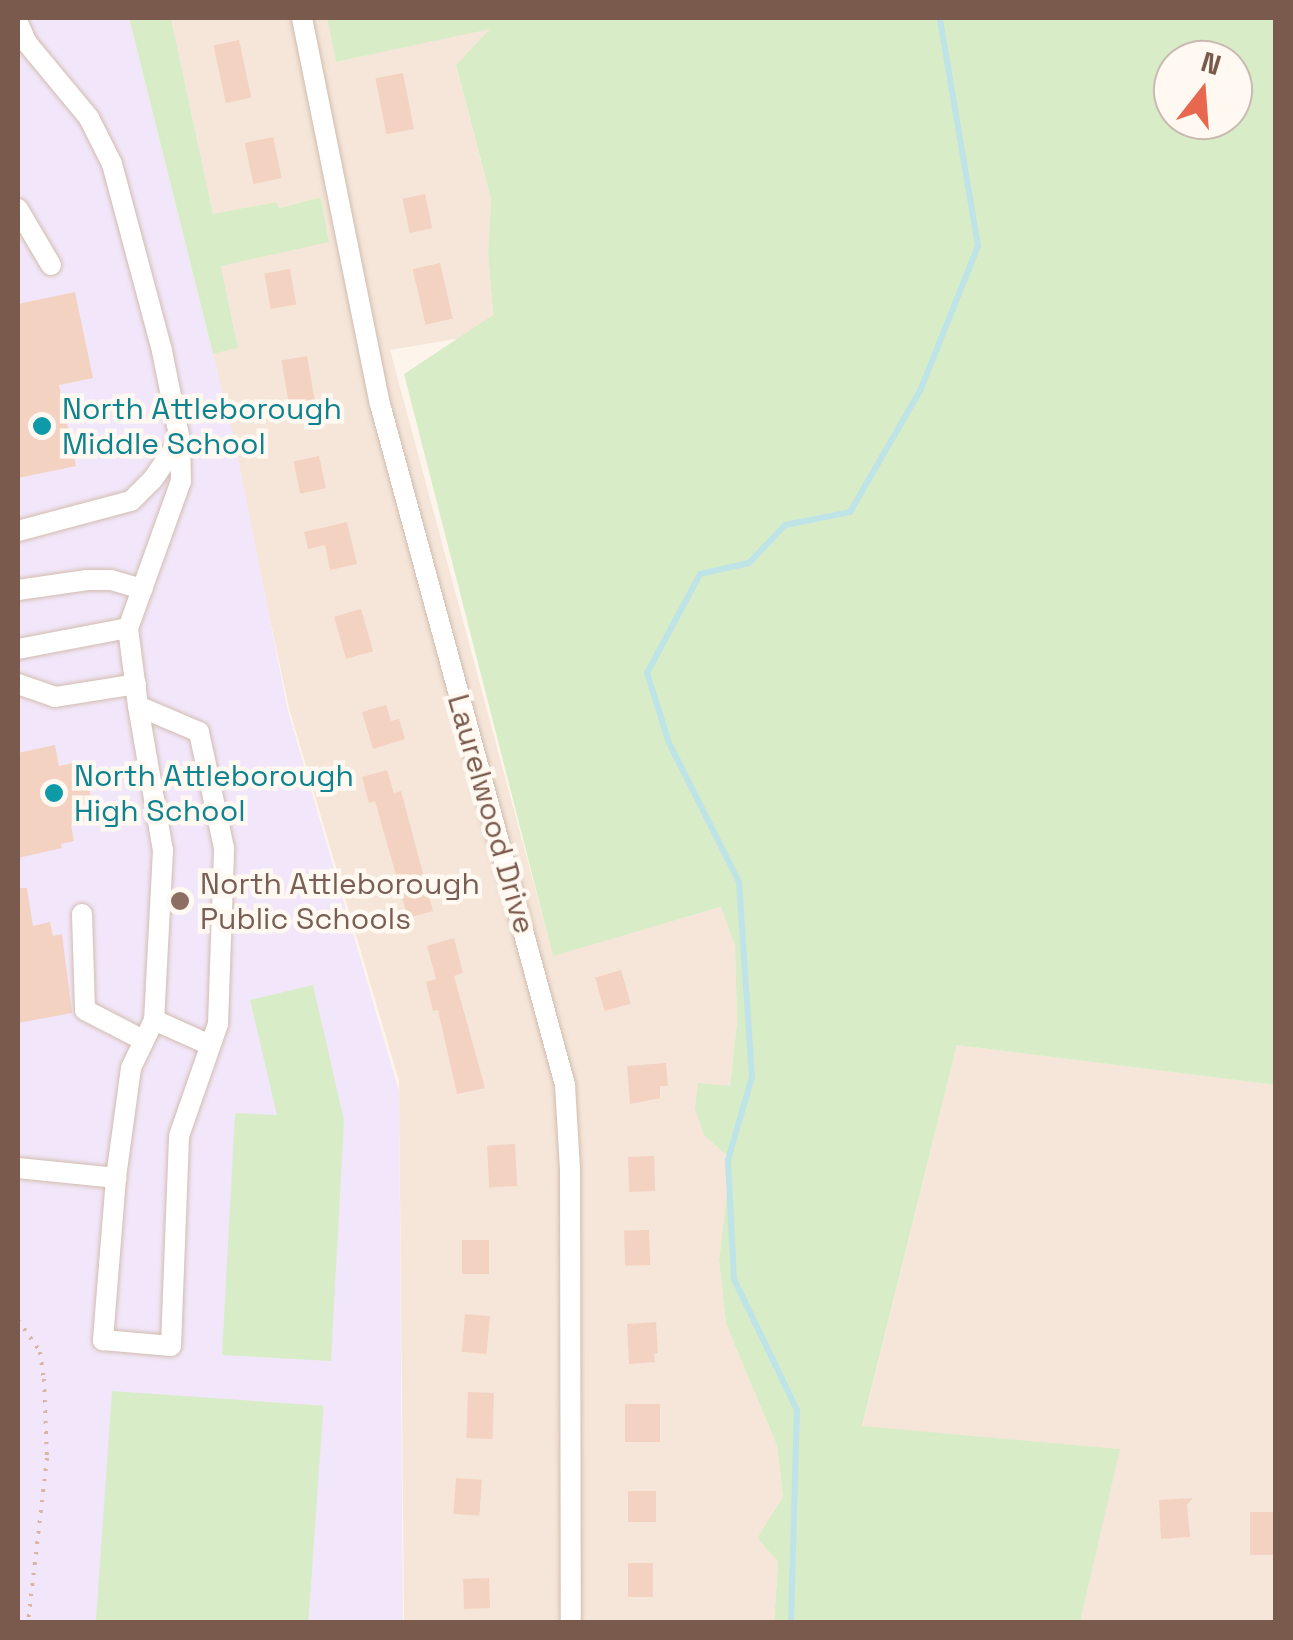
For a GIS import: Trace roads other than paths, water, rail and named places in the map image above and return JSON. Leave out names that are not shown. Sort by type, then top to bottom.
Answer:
[{"type":"street","name":"Laurelwood Drive","points":[[302,18],[380,404],[565,1085],[570,1146],[571,1622]]},
{"type":"street","points":[[18,23],[21,46],[90,118],[112,164],[162,351],[180,440],[181,481],[128,628],[138,706],[163,850],[154,1020],[131,1068],[116,1178],[103,1340],[171,1346],[179,1136],[218,1024],[224,848],[199,732],[138,706]]},
{"type":"street","points":[[18,208],[51,265]]},
{"type":"street","points":[[18,531],[131,501],[153,480],[180,440]]},
{"type":"street","points":[[18,590],[87,580],[112,580],[143,589]]},
{"type":"street","points":[[18,648],[128,628]]},
{"type":"street","points":[[18,684],[55,698],[136,684]]},
{"type":"street","points":[[82,914],[85,1010],[143,1040]]},
{"type":"street","points":[[154,1020],[210,1045]]},
{"type":"street","points":[[18,1168],[116,1178]]},
{"type":"waterway","points":[[791,1622],[797,1410],[734,1279],[728,1160],[752,1077],[739,882],[669,743],[647,673],[700,574],[749,563],[785,525],[850,512],[920,391],[978,246],[940,18]]},
{"type":"place","name":"North Attleborough Middle School","points":[[42,426]]},
{"type":"place","name":"North Attleborough High School","points":[[54,793]]},
{"type":"place","name":"North Attleborough Public Schools","points":[[180,901]]}]
